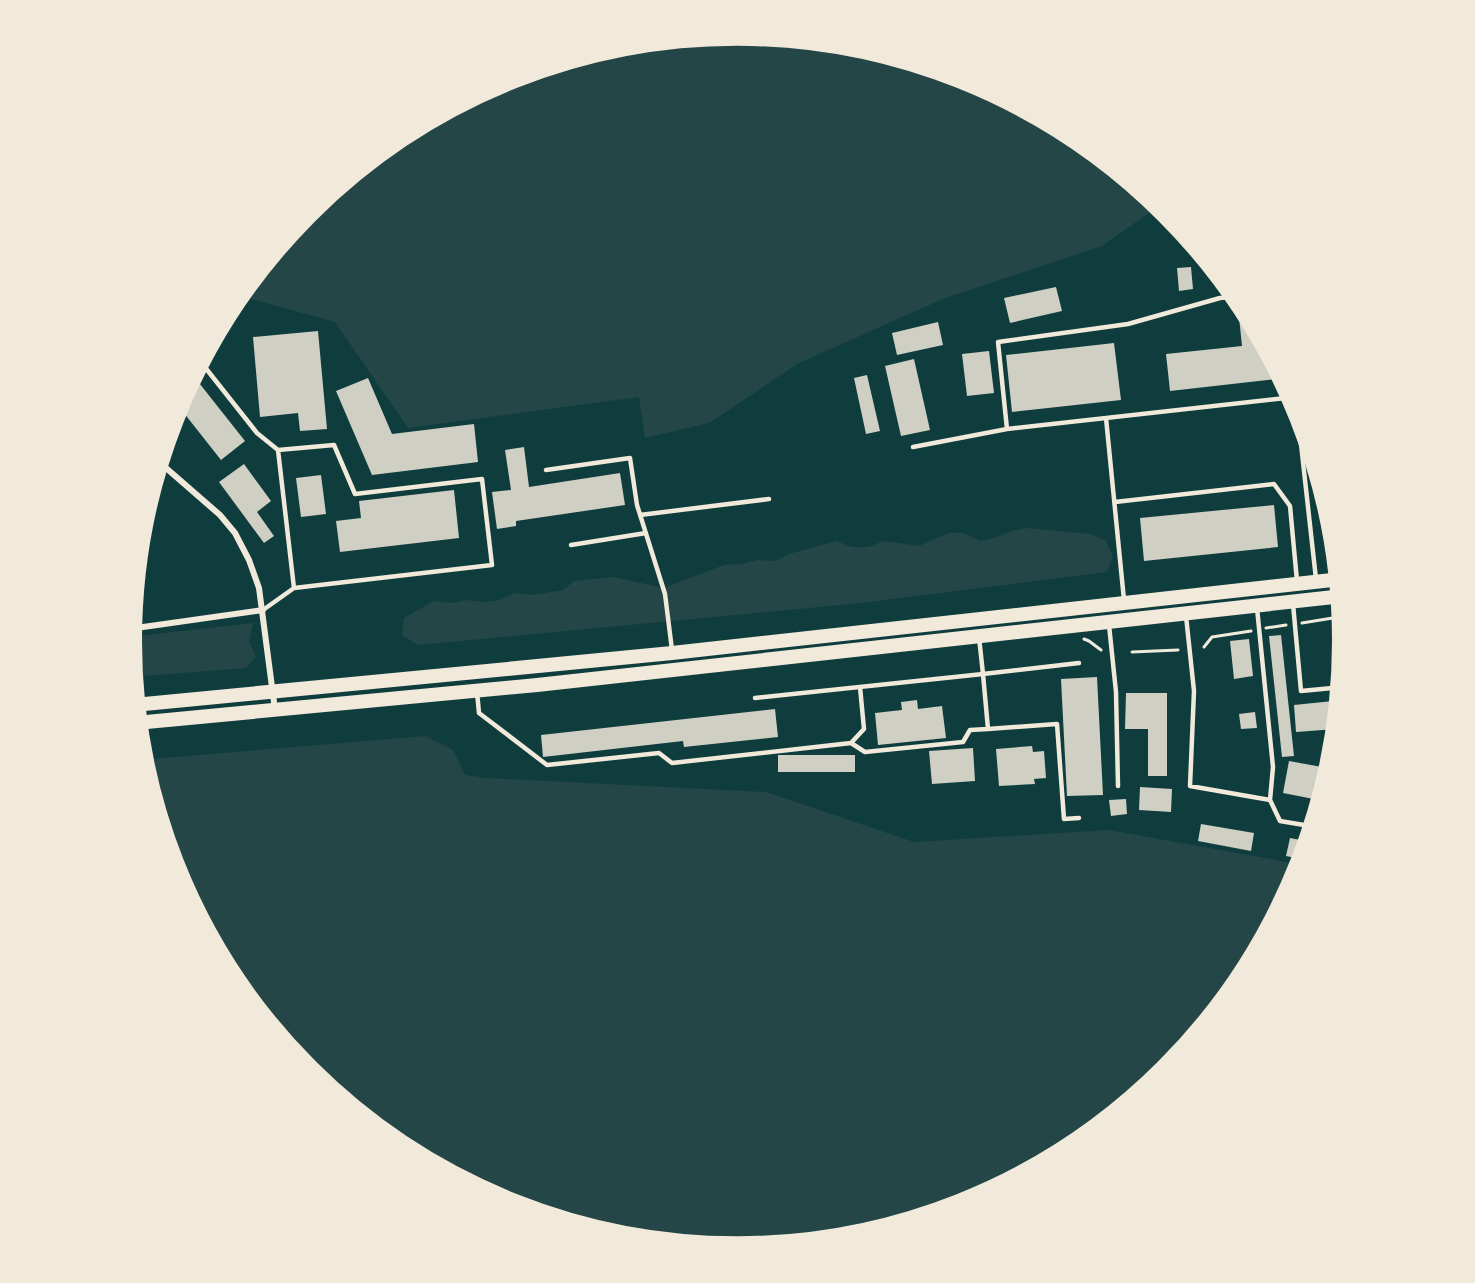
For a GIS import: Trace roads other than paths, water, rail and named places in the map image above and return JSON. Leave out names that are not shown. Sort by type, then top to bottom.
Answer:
[{"type":"main road","points":[[141,704],[672,653],[1334,580]]},
{"type":"main road","points":[[143,722],[477,692],[1335,597]]},
{"type":"street","points":[[164,467],[220,515],[235,533],[259,588],[276,710]]},
{"type":"street","points":[[138,628],[263,610]]},
{"type":"lane","points":[[1007,429],[998,342],[1128,324],[1228,297]]},
{"type":"lane","points":[[205,367],[257,433],[278,450],[334,445],[355,494],[482,479],[492,565],[294,588],[263,610]]},
{"type":"lane","points":[[913,447],[1007,429],[1285,399]]},
{"type":"lane","points":[[1106,418],[1125,603]]},
{"type":"lane","points":[[1300,436],[1316,582]]},
{"type":"lane","points":[[278,450],[294,588]]},
{"type":"lane","points":[[546,470],[630,458],[637,505],[666,594],[672,653]]},
{"type":"lane","points":[[1114,502],[1274,484],[1290,506],[1298,584]]},
{"type":"lane","points":[[640,515],[769,499]]},
{"type":"lane","points":[[571,545],[646,533]]},
{"type":"lane","points":[[1292,602],[1301,691],[1335,688]]},
{"type":"lane","points":[[1256,606],[1273,767],[1270,800],[1280,821],[1308,826]]},
{"type":"lane","points":[[1186,613],[1194,691],[1190,786],[1270,800]]},
{"type":"lane","points":[[1109,623],[1116,692],[1118,786]]},
{"type":"lane","points":[[979,637],[988,729]]},
{"type":"lane","points":[[755,698],[1079,663]]},
{"type":"lane","points":[[851,743],[864,729],[860,687]]},
{"type":"lane","points":[[477,692],[479,712],[547,765],[659,753],[672,764],[851,743],[866,752],[963,742],[970,730],[1057,724],[1064,819],[1079,818]]}]
